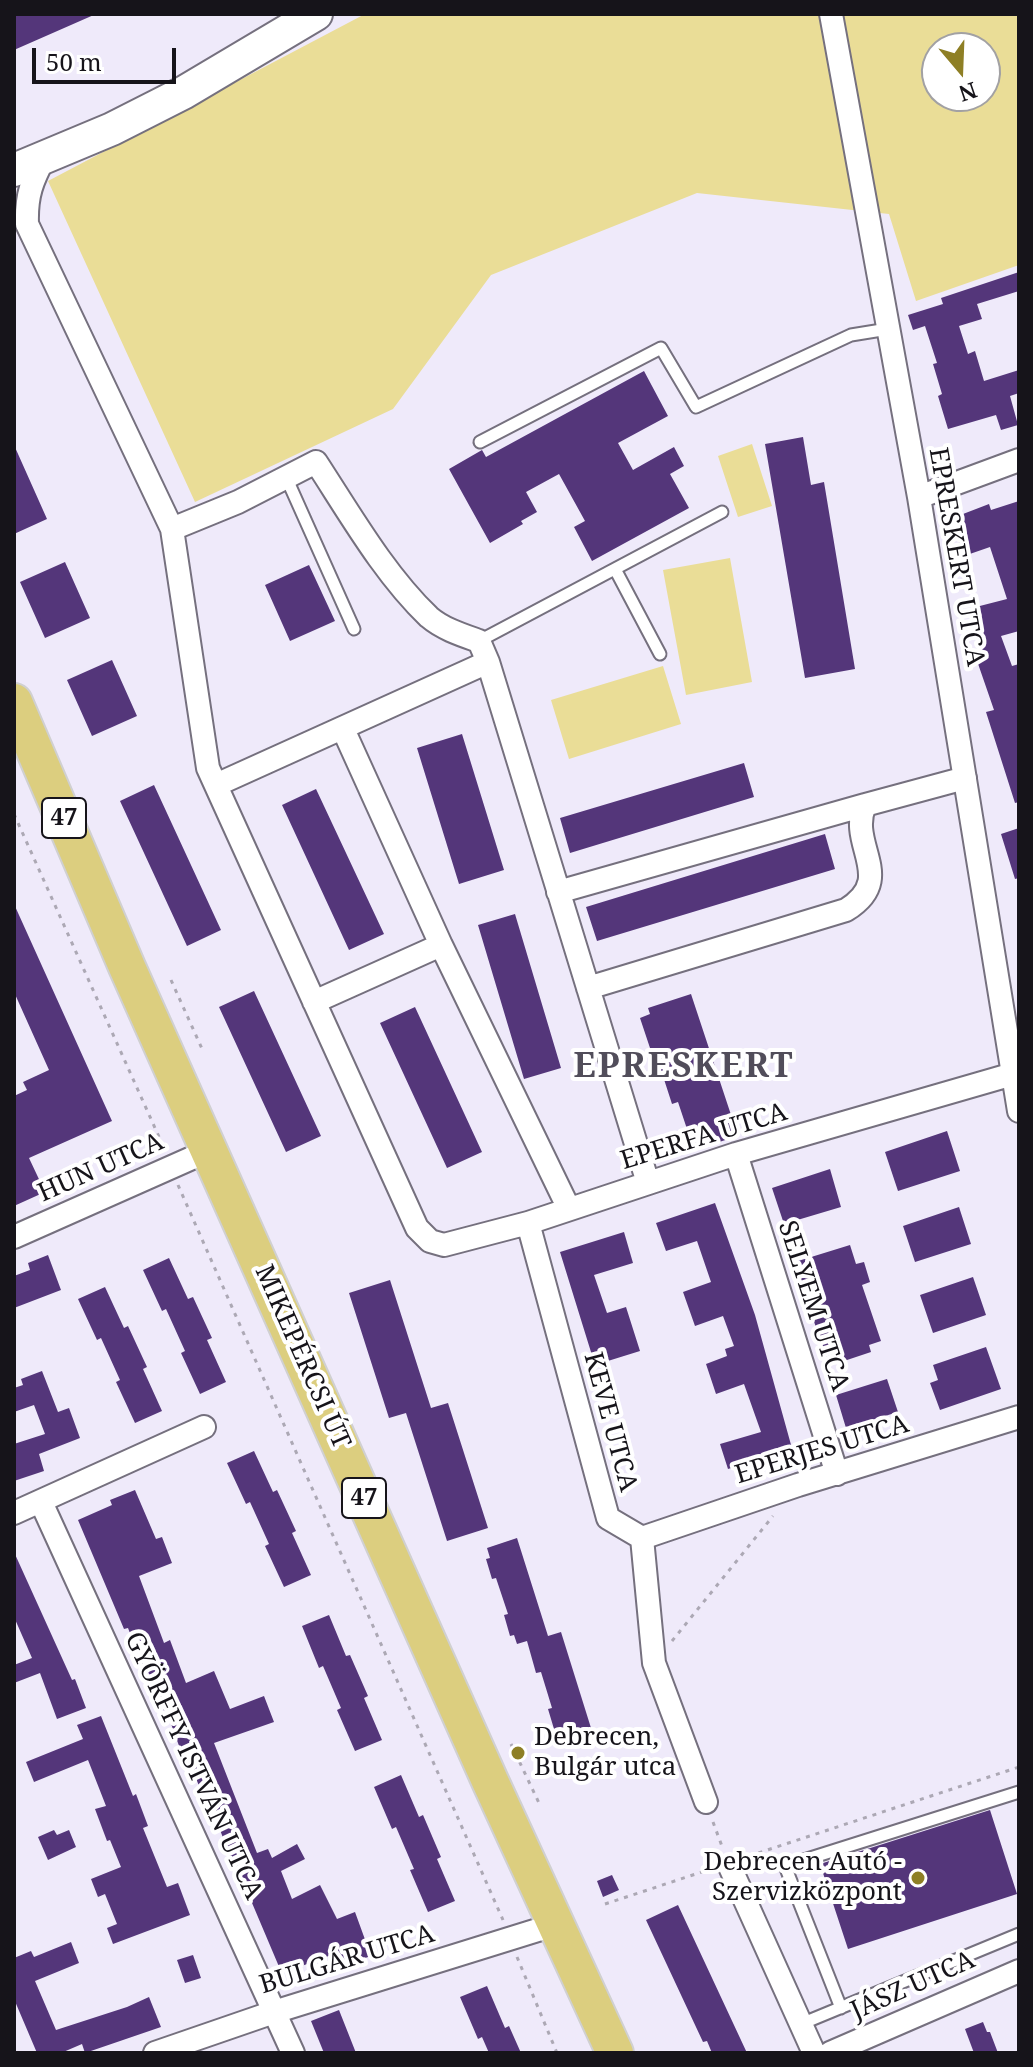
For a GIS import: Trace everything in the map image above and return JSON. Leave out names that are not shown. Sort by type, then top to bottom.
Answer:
[{"type":"main road","name":"MIKEPÉRCSI ÚT","points":[[14,702],[127,967],[490,1781],[615,2053]]},
{"type":"street","points":[[14,170],[112,129],[183,93],[315,14]]},
{"type":"street","name":"EPRESKERT UTCA","points":[[831,14],[919,497],[1019,1111]]},
{"type":"street","points":[[45,156],[30,185],[20,219],[172,529],[208,768],[314,1002],[441,945]]},
{"type":"street","points":[[919,497],[1019,460]]},
{"type":"street","points":[[172,529],[238,502],[316,462],[377,556],[431,618],[457,634],[479,641],[648,1183]]},
{"type":"street","points":[[216,785],[488,662]]},
{"type":"street","points":[[343,729],[441,945],[569,1209]]},
{"type":"street","points":[[558,892],[965,778]]},
{"type":"street","points":[[588,988],[846,910],[860,901],[872,877],[859,818],[865,805]]},
{"type":"street","name":"EPERFA UTCA","points":[[314,1002],[417,1228],[430,1241],[444,1245],[528,1223],[736,1154],[1013,1074]]},
{"type":"street","name":"HUN UTCA","points":[[14,1237],[210,1150]]},
{"type":"street","name":"SELYEM UTCA","points":[[736,1154],[837,1474]]},
{"type":"street","name":"KEVE UTCA","points":[[528,1223],[608,1518],[642,1538]]},
{"type":"street","name":"EPERJES UTCA","points":[[642,1538],[798,1485],[1019,1417]]},
{"type":"street","points":[[14,1513],[204,1427]]},
{"type":"street","name":"GYÖRFFY ISTVÁN UTCA","points":[[41,1502],[293,2053]]},
{"type":"street","points":[[642,1538],[654,1663],[706,1802]]},
{"type":"street","points":[[729,1865],[814,2053]]},
{"type":"street","name":"BULGÁR UTCA","points":[[155,2053],[274,2012],[557,1924]]},
{"type":"street","name":"JÁSZ UTCA","points":[[830,2053],[1019,1971]]},
{"type":"lane","points":[[480,442],[661,348],[696,407],[851,335],[888,329]]},
{"type":"lane","points":[[286,477],[354,629]]},
{"type":"lane","points":[[479,641],[722,512]]},
{"type":"lane","points":[[615,569],[660,654]]},
{"type":"lane","points":[[841,2008],[785,1866],[1018,1797]]},
{"type":"lane","points":[[801,2024],[1019,1934]]},
{"type":"path","points":[[14,814],[473,1847],[478,1868],[511,1938],[522,1973],[557,2053]]},
{"type":"path","points":[[171,980],[203,1051]]},
{"type":"path","points":[[654,1663],[798,1485]]},
{"type":"path","points":[[511,1744],[539,1803]]},
{"type":"path","points":[[605,1904],[1019,1767]]},
{"type":"path","points":[[706,1802],[729,1865]]},
{"type":"shaded area","points":[[365,14],[1019,14],[1019,265],[916,301],[889,214],[697,193],[491,275],[393,409],[195,502],[48,181]]},
{"type":"shaded area","points":[[752,444],[772,506],[738,517],[718,456]]},
{"type":"shaded area","points":[[730,558],[752,682],[686,695],[663,570]]},
{"type":"shaded area","points":[[663,666],[681,724],[569,759],[551,700]]},
{"type":"building","points":[[14,14],[96,14],[14,50]]},
{"type":"building","points":[[1019,272],[1019,291],[977,304],[982,319],[959,326],[968,354],[975,351],[984,381],[1019,370],[1019,393],[1010,396],[1018,425],[1001,430],[996,415],[948,429],[938,396],[942,394],[933,364],[937,363],[925,326],[913,330],[908,315],[943,304],[941,298]]},
{"type":"building","points":[[644,371],[668,416],[618,443],[633,470],[674,447],[684,466],[670,474],[689,508],[592,561],[574,527],[585,521],[559,474],[526,492],[537,512],[490,543],[449,469],[482,450],[486,457]]},
{"type":"building","points":[[803,437],[811,485],[824,482],[855,669],[805,678],[765,444]]},
{"type":"building","points":[[14,445],[47,519],[14,534]]},
{"type":"building","points":[[1019,501],[1019,631],[1001,636],[1012,666],[1019,664],[1019,802],[1015,803],[986,712],[994,710],[975,655],[983,652],[972,608],[1007,599],[990,547],[964,556],[950,519],[989,504],[991,510]]},
{"type":"building","points":[[65,562],[90,618],[45,638],[20,582]]},
{"type":"building","points":[[309,565],[335,621],[290,641],[265,585]]},
{"type":"building","points":[[112,660],[137,716],[92,736],[67,680]]},
{"type":"building","points":[[462,734],[504,870],[459,884],[417,748]]},
{"type":"building","points":[[744,763],[754,797],[570,853],[560,818]]},
{"type":"building","points":[[154,785],[221,930],[187,946],[120,801]]},
{"type":"building","points":[[316,789],[384,934],[349,950],[282,805]]},
{"type":"building","points":[[1019,828],[1019,878],[1015,879],[1001,834]]},
{"type":"building","points":[[825,834],[835,869],[597,941],[586,907]]},
{"type":"building","points":[[14,904],[112,1121],[29,1158],[45,1192],[14,1206],[14,1096],[27,1090],[23,1082],[49,1070],[14,992]]},
{"type":"building","points":[[515,914],[561,1068],[524,1079],[478,925]]},
{"type":"building","points":[[254,991],[321,1136],[286,1152],[219,1007]]},
{"type":"building","points":[[691,994],[738,1136],[694,1150],[678,1102],[672,1104],[661,1070],[658,1072],[640,1018],[650,1014],[648,1008]]},
{"type":"building","points":[[415,1007],[482,1152],[447,1168],[380,1023]]},
{"type":"building","points":[[947,1131],[960,1171],[898,1191],[885,1152]]},
{"type":"building","points":[[830,1169],[841,1207],[784,1224],[772,1188]]},
{"type":"building","points":[[715,1203],[755,1315],[793,1452],[728,1469],[720,1444],[761,1432],[744,1384],[716,1394],[706,1364],[727,1356],[725,1349],[734,1346],[723,1316],[695,1326],[683,1292],[711,1282],[697,1241],[666,1251],[656,1223]]},
{"type":"building","points":[[959,1207],[971,1244],[915,1262],[903,1226]]},
{"type":"building","points":[[624,1232],[633,1263],[594,1275],[607,1313],[626,1307],[640,1351],[595,1365],[560,1252]]},
{"type":"building","points":[[850,1245],[856,1264],[864,1262],[870,1282],[862,1285],[881,1341],[869,1345],[871,1352],[838,1363],[836,1356],[826,1359],[795,1262]]},
{"type":"building","points":[[48,1255],[61,1290],[14,1308],[14,1276],[30,1270],[28,1263]]},
{"type":"building","points":[[169,1258],[188,1299],[193,1297],[212,1338],[207,1340],[226,1382],[200,1394],[181,1353],[185,1351],[166,1309],[162,1311],[143,1270]]},
{"type":"building","points":[[973,1277],[986,1315],[933,1333],[920,1295]]},
{"type":"building","points":[[390,1280],[431,1408],[448,1403],[488,1528],[447,1541],[406,1413],[389,1418],[349,1293]]},
{"type":"building","points":[[105,1287],[147,1367],[143,1369],[162,1411],[135,1423],[116,1382],[120,1380],[101,1338],[97,1340],[78,1299]]},
{"type":"building","points":[[986,1347],[1001,1389],[940,1410],[930,1383],[938,1380],[933,1365]]},
{"type":"building","points":[[42,1371],[58,1412],[69,1408],[80,1438],[39,1454],[44,1471],[14,1481],[14,1444],[45,1434],[34,1405],[14,1412],[14,1388],[23,1385],[21,1379]]},
{"type":"building","points":[[887,1379],[898,1412],[846,1428],[836,1395]]},
{"type":"building","points":[[254,1451],[296,1531],[292,1533],[311,1575],[284,1587],[265,1546],[269,1544],[250,1502],[246,1504],[227,1463]]},
{"type":"building","points":[[135,1490],[156,1539],[162,1537],[172,1563],[139,1576],[164,1643],[170,1640],[186,1683],[214,1671],[230,1709],[264,1696],[274,1722],[214,1743],[257,1853],[268,1849],[272,1858],[297,1844],[305,1859],[281,1871],[292,1899],[320,1885],[337,1919],[355,1912],[371,1956],[339,1967],[334,1954],[299,1967],[297,1963],[280,1969],[244,1884],[241,1886],[207,1795],[203,1796],[186,1753],[182,1754],[166,1710],[147,1669],[144,1670],[128,1628],[124,1629],[78,1520],[112,1505],[110,1500]]},
{"type":"building","points":[[517,1538],[548,1636],[561,1632],[591,1728],[562,1738],[558,1728],[554,1729],[548,1709],[552,1708],[541,1672],[536,1673],[527,1641],[517,1644],[514,1635],[510,1636],[504,1615],[508,1614],[486,1559],[490,1558],[487,1548]]},
{"type":"building","points":[[14,1552],[86,1708],[57,1719],[40,1673],[14,1683],[14,1665],[32,1658],[14,1617]]},
{"type":"building","points":[[329,1615],[346,1656],[350,1655],[368,1696],[364,1698],[382,1740],[355,1751],[337,1710],[341,1708],[323,1666],[319,1668],[302,1626]]},
{"type":"building","points":[[101,1716],[133,1796],[136,1794],[148,1826],[143,1828],[167,1887],[178,1883],[190,1915],[113,1944],[107,1928],[117,1924],[105,1894],[98,1897],[91,1879],[121,1867],[95,1809],[106,1806],[88,1760],[34,1782],[26,1762],[83,1739],[77,1725]]},
{"type":"building","points":[[401,1775],[441,1857],[437,1859],[455,1901],[428,1912],[396,1827],[392,1829],[374,1787]]},
{"type":"building","name":"Debrecen Autó - Szervizközpont","points":[[990,1810],[1017,1894],[848,1949],[820,1864]]},
{"type":"building","points":[[54,1830],[57,1835],[69,1830],[76,1847],[48,1860],[38,1837]]},
{"type":"building","points":[[612,1875],[619,1890],[603,1897],[597,1881]]},
{"type":"building","points":[[678,1905],[747,2053],[712,2053],[707,2041],[703,2042],[646,1920]]},
{"type":"building","points":[[71,1942],[79,1963],[35,1981],[56,2030],[149,1997],[161,2027],[85,2053],[82,2044],[61,2053],[37,2053],[14,1999],[14,1958],[31,1951],[34,1957]]},
{"type":"building","points":[[193,1955],[201,1978],[185,1983],[177,1960]]},
{"type":"building","points":[[487,1986],[505,2028],[509,2026],[521,2053],[489,2053],[482,2037],[478,2039],[460,1997]]},
{"type":"building","points":[[339,2010],[356,2053],[324,2053],[311,2021]]},
{"type":"building","points":[[983,2022],[998,2053],[974,2053],[965,2029]]},
{"type":"place","name":"Debrecen, Bulgár utca","points":[[518,1753]]},
{"type":"place","name":"Debrecen Autó - Szervizközpont","points":[[918,1878]]},
{"type":"district","name":"EPRESKERT","points":[[684,1067]]}]
